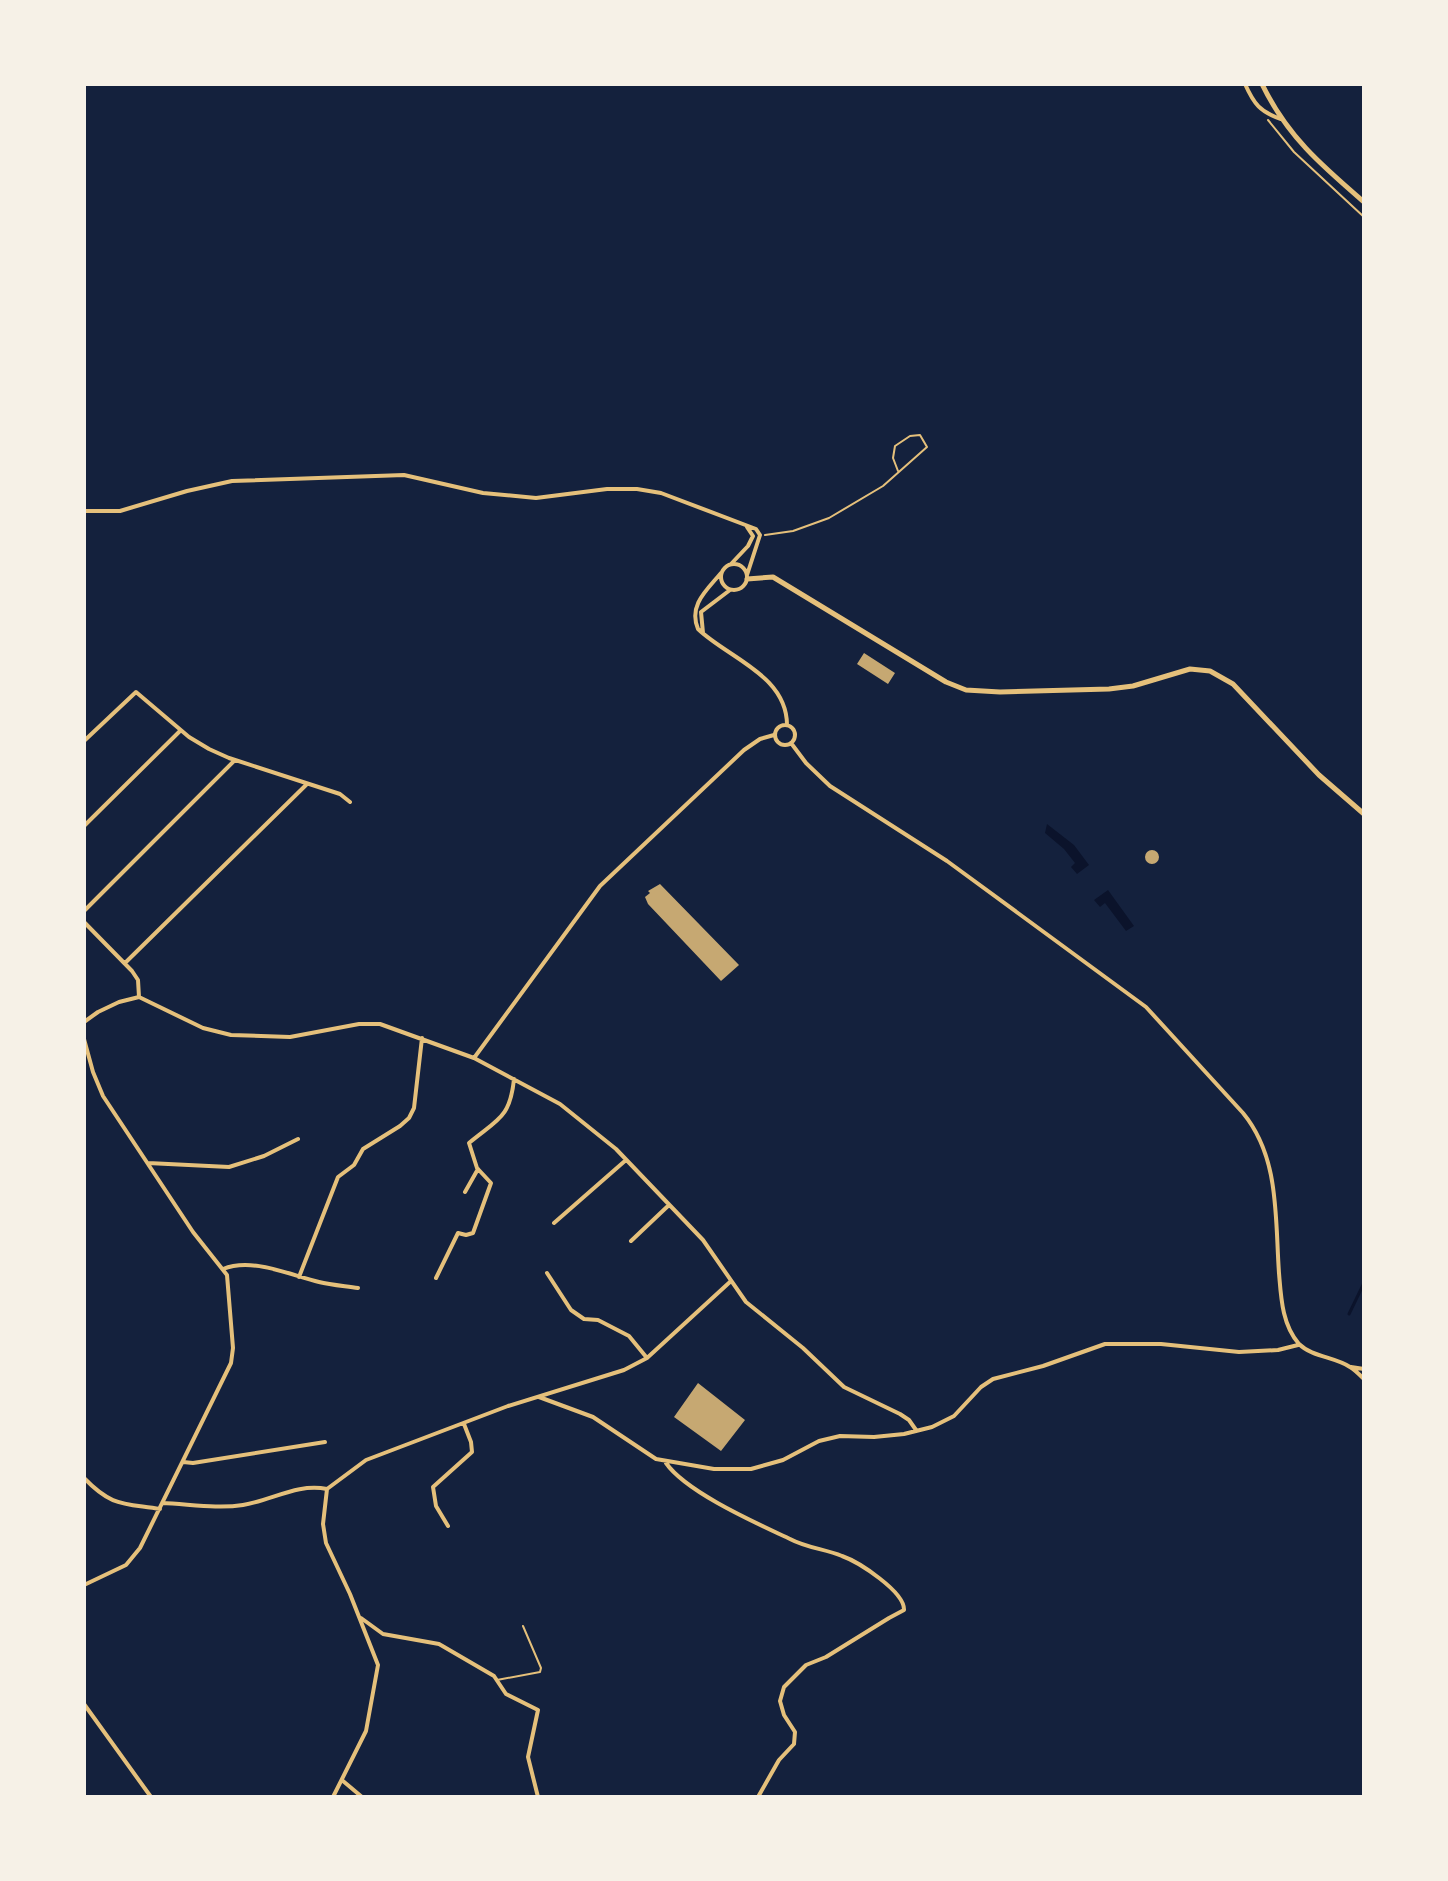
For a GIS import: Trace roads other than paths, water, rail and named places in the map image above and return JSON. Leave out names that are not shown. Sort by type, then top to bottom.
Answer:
[{"type":"street","points":[[1245,84],[1253,102],[1263,113],[1281,119]]},
{"type":"street","points":[[1262,84],[1281,119],[1314,159],[1364,202]]},
{"type":"street","points":[[84,511],[120,511],[232,481],[404,475],[483,493],[536,498],[607,489],[661,493],[756,529],[760,535],[743,588],[730,590],[701,612],[704,635]]},
{"type":"street","points":[[746,525],[753,536],[748,546],[699,600],[695,622],[704,635],[773,687],[787,713],[787,725],[795,732],[791,743]]},
{"type":"street","points":[[731,564],[740,565],[747,577]]},
{"type":"street","points":[[721,573],[722,584],[730,590]]},
{"type":"street","points":[[747,577],[773,577],[937,677],[966,690],[1109,689],[1133,686],[1190,669],[1210,671],[1233,684],[1319,775],[1364,814]]},
{"type":"street","points":[[84,741],[132,694],[140,694],[180,731],[209,749],[340,794],[350,802]]},
{"type":"street","points":[[774,735],[777,728],[787,725]]},
{"type":"street","points":[[84,826],[180,731]]},
{"type":"street","points":[[774,735],[781,744],[791,743]]},
{"type":"street","points":[[474,1058],[600,886],[744,750],[760,739],[774,735]]},
{"type":"street","points":[[791,743],[830,786],[947,861],[1146,1007],[1243,1113],[1257,1131],[1267,1154],[1273,1183],[1282,1307],[1299,1344]]},
{"type":"street","points":[[84,911],[235,760]]},
{"type":"street","points":[[125,963],[307,784]]},
{"type":"street","points":[[84,922],[138,980],[139,997]]},
{"type":"street","points":[[84,1022],[119,1002],[139,997],[203,1028],[231,1035],[290,1037],[359,1024],[380,1024],[474,1058],[560,1104],[616,1149],[703,1240],[746,1302],[803,1348],[844,1387],[900,1414],[916,1430]]},
{"type":"street","points":[[299,1277],[338,1177],[354,1165],[363,1149],[400,1126],[414,1108],[422,1038]]},
{"type":"street","points":[[84,1039],[103,1096],[193,1232],[227,1275],[233,1348],[231,1363],[162,1506],[132,1560],[119,1570],[84,1585]]},
{"type":"street","points":[[436,1278],[458,1233],[473,1233],[489,1193],[491,1183],[478,1169],[469,1143],[503,1115],[511,1104],[514,1079]]},
{"type":"street","points":[[148,1163],[229,1167],[264,1156],[298,1139]]},
{"type":"street","points":[[554,1223],[626,1160]]},
{"type":"street","points":[[465,1192],[478,1169]]},
{"type":"street","points":[[631,1241],[669,1205]]},
{"type":"street","points":[[223,1269],[253,1265],[358,1288]]},
{"type":"street","points":[[547,1273],[571,1310],[584,1319],[598,1320],[629,1336],[647,1358]]},
{"type":"street","points":[[84,1478],[99,1493],[134,1507],[231,1506],[258,1502],[302,1487],[327,1489],[366,1460],[539,1397],[624,1370],[647,1358],[731,1281]]},
{"type":"street","points":[[539,1397],[593,1417],[646,1453],[664,1461],[714,1469],[751,1469],[783,1460],[819,1441],[840,1436],[874,1437],[946,1422],[993,1379],[1043,1366],[1105,1344],[1161,1344],[1239,1352],[1278,1350],[1299,1344],[1350,1367],[1364,1369]]},
{"type":"street","points":[[1350,1367],[1364,1379]]},
{"type":"street","points":[[448,1526],[436,1506],[433,1487],[472,1452],[464,1424]]},
{"type":"street","points":[[183,1462],[325,1442]]},
{"type":"street","points":[[664,1461],[673,1475],[722,1505],[790,1540],[843,1556],[864,1568],[904,1603],[900,1615],[806,1665],[784,1687],[780,1701],[784,1715],[795,1732],[794,1744],[779,1760],[758,1797]]},
{"type":"street","points":[[327,1489],[324,1536],[376,1658],[378,1674],[366,1731],[333,1797]]},
{"type":"street","points":[[359,1617],[383,1634],[439,1644],[496,1680],[506,1694],[538,1710],[528,1757],[538,1797]]},
{"type":"street","points":[[84,1704],[151,1797]]},
{"type":"street","points":[[343,1781],[362,1797]]},
{"type":"lane","points":[[496,1680],[540,1672],[523,1626]]},
{"type":"water","points":[[1047,824],[1074,845],[1089,865],[1077,874],[1071,867],[1075,863],[1045,833]]},
{"type":"water","points":[[1108,890],[1134,926],[1126,931],[1105,903],[1100,907],[1094,900]]},
{"type":"waterway","points":[[1349,1314],[1364,1283]]}]
